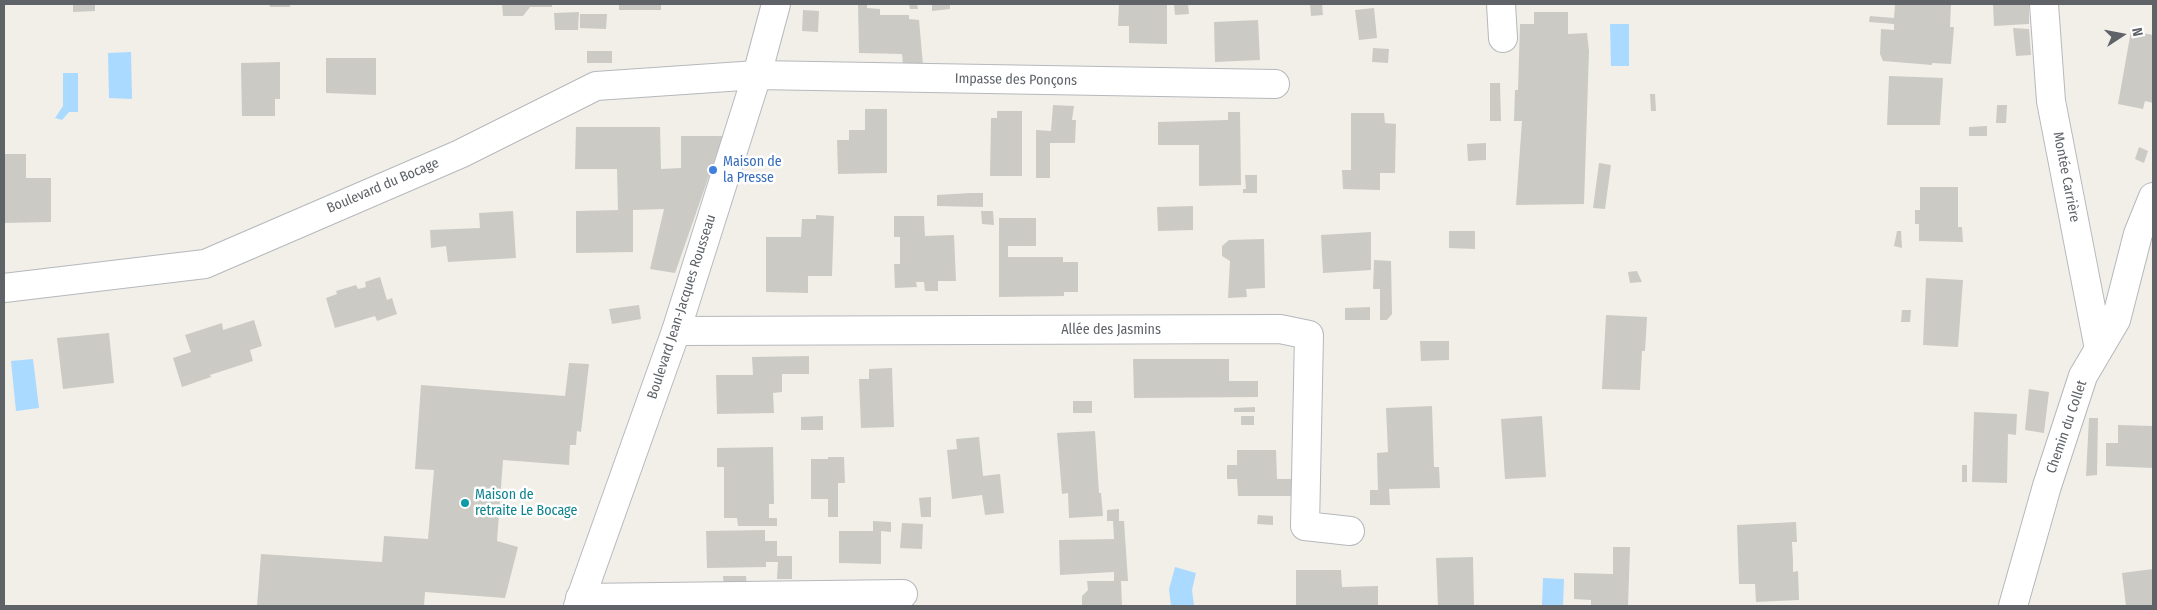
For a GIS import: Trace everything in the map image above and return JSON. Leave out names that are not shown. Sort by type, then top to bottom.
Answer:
[{"type":"street","name":"Boulevard Jean-Jacques Rousseau","points":[[579,602],[676,331],[757,75],[776,4]]},
{"type":"street","points":[[1501,4],[1503,38]]},
{"type":"street","name":"Montée Carrière","points":[[2044,4],[2051,101],[2099,349]]},
{"type":"street","name":"Impasse des Ponçons","points":[[757,75],[1276,84]]},
{"type":"street","name":"Boulevard du Bocage","points":[[4,288],[206,264],[460,154],[596,86],[757,75]]},
{"type":"street","name":"Chemin du Collet","points":[[2013,606],[2047,486],[2083,376],[2116,320],[2138,234],[2153,197]]},
{"type":"street","name":"Allée des Jasmins","points":[[676,331],[1280,329],[1309,335],[1305,526],[1350,531]]},
{"type":"street","points":[[579,602],[903,594]]},
{"type":"water","points":[[1610,24],[1629,24],[1629,66],[1611,66]]},
{"type":"water","points":[[131,52],[132,99],[109,98],[108,53]]},
{"type":"water","points":[[63,73],[78,73],[78,112],[69,112],[62,120],[55,118],[63,106]]},
{"type":"water","points":[[33,359],[39,408],[16,411],[11,361]]},
{"type":"water","points":[[1175,567],[1196,573],[1192,590],[1194,606],[1171,606],[1169,589]]},
{"type":"water","points":[[1543,578],[1564,579],[1563,606],[1542,606]]},
{"type":"building","points":[[73,4],[95,4],[95,11],[73,12]]},
{"type":"building","points":[[269,4],[290,4],[290,7],[270,7]]},
{"type":"building","points":[[502,4],[552,4],[552,7],[530,7],[523,16],[503,16]]},
{"type":"building","points":[[619,4],[661,4],[661,10],[619,10]]},
{"type":"building","points":[[858,4],[867,4],[867,8],[880,9],[880,15],[909,15],[909,19],[919,20],[923,65],[903,65],[902,54],[859,53]]},
{"type":"building","points":[[909,4],[917,4],[918,9],[910,9]]},
{"type":"building","points":[[932,4],[950,4],[950,9],[932,11]]},
{"type":"building","points":[[1119,4],[1167,4],[1167,44],[1129,43],[1129,26],[1118,26]]},
{"type":"building","points":[[1174,4],[1188,4],[1189,14],[1175,15]]},
{"type":"building","points":[[1310,4],[1322,4],[1323,15],[1311,16]]},
{"type":"building","points":[[1895,4],[1951,4],[1950,27],[1954,27],[1951,64],[1932,63],[1932,65],[1883,61],[1880,54],[1881,29],[1894,30],[1894,24],[1869,22],[1870,16],[1894,18]]},
{"type":"building","points":[[1993,4],[2029,4],[2029,24],[1994,26]]},
{"type":"building","points":[[1374,8],[1377,38],[1359,40],[1355,10]]},
{"type":"building","points":[[803,10],[819,11],[818,32],[802,31]]},
{"type":"building","points":[[579,12],[578,30],[555,30],[554,13]]},
{"type":"building","points":[[1534,12],[1568,12],[1568,34],[1587,33],[1589,51],[1584,204],[1516,205],[1522,121],[1514,121],[1515,90],[1518,90],[1520,24],[1534,24]]},
{"type":"building","points":[[580,14],[607,14],[606,29],[580,28]]},
{"type":"building","points":[[1258,20],[1260,60],[1215,62],[1214,22]]},
{"type":"building","points":[[2013,28],[2029,29],[2031,55],[2016,56]]},
{"type":"building","points":[[2131,31],[2153,35],[2153,103],[2145,101],[2143,109],[2118,104]]},
{"type":"building","points":[[1373,48],[1389,49],[1388,63],[1372,62]]},
{"type":"building","points":[[587,51],[612,51],[612,63],[587,63]]},
{"type":"building","points":[[326,58],[376,58],[376,95],[326,93]]},
{"type":"building","points":[[280,62],[280,99],[275,99],[275,116],[242,116],[241,63]]},
{"type":"building","points":[[1889,76],[1943,78],[1940,125],[1887,125]]},
{"type":"building","points":[[1490,83],[1500,83],[1501,121],[1490,121]]},
{"type":"building","points":[[1650,94],[1655,94],[1656,111],[1651,111]]},
{"type":"building","points":[[1053,105],[1074,106],[1072,120],[1076,120],[1075,143],[1050,143],[1050,178],[1036,178],[1036,130],[1051,131]]},
{"type":"building","points":[[1997,105],[2007,105],[2006,123],[1996,123]]},
{"type":"building","points":[[865,109],[887,109],[887,173],[838,174],[837,140],[849,140],[849,130],[865,130]]},
{"type":"building","points":[[997,111],[1022,111],[1022,176],[990,176],[991,118],[997,118]]},
{"type":"building","points":[[1228,112],[1240,112],[1241,185],[1199,186],[1199,145],[1158,145],[1158,122],[1228,120]]},
{"type":"building","points":[[1351,113],[1384,113],[1385,123],[1396,124],[1395,173],[1380,173],[1380,190],[1343,189],[1342,170],[1351,170]]},
{"type":"building","points":[[1987,126],[1987,136],[1969,136],[1969,127]]},
{"type":"building","points":[[576,127],[660,127],[661,169],[681,168],[681,136],[723,136],[675,273],[650,269],[664,209],[633,210],[633,252],[576,253],[576,211],[618,210],[617,169],[575,169]]},
{"type":"building","points":[[1486,143],[1486,160],[1468,161],[1467,144]]},
{"type":"building","points":[[2139,147],[2148,151],[2144,163],[2135,159]]},
{"type":"building","points":[[4,154],[26,154],[26,178],[51,178],[51,222],[4,223]]},
{"type":"building","points":[[1599,163],[1611,165],[1605,209],[1593,208]]},
{"type":"building","points":[[1245,175],[1257,175],[1257,193],[1243,193],[1243,189],[1246,189]]},
{"type":"building","points":[[1920,187],[1958,187],[1958,227],[1962,227],[1963,242],[1919,241],[1919,224],[1915,224],[1915,210],[1920,210]]},
{"type":"building","points":[[983,193],[983,207],[937,206],[937,195]]},
{"type":"building","points":[[1193,206],[1193,230],[1158,231],[1157,207]]},
{"type":"building","points":[[513,211],[516,258],[448,262],[446,246],[431,248],[430,230],[480,228],[479,213]]},
{"type":"building","points":[[981,211],[993,211],[994,225],[982,224]]},
{"type":"building","points":[[816,215],[834,216],[832,276],[808,276],[808,293],[766,292],[766,237],[801,237],[802,219],[816,219]]},
{"type":"building","points":[[894,216],[924,216],[925,236],[954,235],[956,281],[938,281],[938,291],[925,291],[924,282],[916,282],[917,287],[895,288],[894,264],[900,264],[900,237],[894,237]]},
{"type":"building","points":[[999,218],[1036,218],[1036,246],[1008,246],[1008,257],[1063,257],[1063,262],[1078,262],[1078,292],[1064,292],[1064,296],[999,297]]},
{"type":"building","points":[[1449,231],[1475,231],[1475,249],[1449,248]]},
{"type":"building","points":[[1897,231],[1901,231],[1902,248],[1894,246]]},
{"type":"building","points":[[1371,232],[1371,270],[1323,273],[1321,235]]},
{"type":"building","points":[[1264,239],[1265,288],[1246,289],[1247,297],[1228,298],[1230,261],[1222,256],[1222,246],[1229,240]]},
{"type":"building","points":[[1374,260],[1391,261],[1392,314],[1387,320],[1380,320],[1380,289],[1373,289]]},
{"type":"building","points":[[1637,271],[1642,282],[1630,283],[1628,272]]},
{"type":"building","points":[[380,277],[387,300],[392,298],[397,314],[377,321],[375,316],[335,328],[326,298],[337,294],[336,291],[356,285],[358,289],[366,287],[365,282]]},
{"type":"building","points":[[1926,278],[1963,280],[1958,347],[1923,345]]},
{"type":"building","points":[[639,305],[641,319],[612,324],[609,309]]},
{"type":"building","points":[[1370,307],[1370,320],[1345,320],[1345,308]]},
{"type":"building","points":[[1902,310],[1911,310],[1910,322],[1901,322]]},
{"type":"building","points":[[1606,315],[1647,317],[1645,351],[1642,351],[1640,390],[1602,389]]},
{"type":"building","points":[[254,320],[262,346],[250,350],[253,361],[210,375],[211,377],[182,387],[173,358],[191,352],[185,335],[222,323],[223,330]]},
{"type":"building","points":[[109,333],[114,383],[63,389],[57,338]]},
{"type":"building","points":[[1420,341],[1449,341],[1449,360],[1421,361]]},
{"type":"building","points":[[809,356],[809,374],[782,374],[782,392],[773,393],[774,413],[717,414],[716,375],[753,375],[752,357]]},
{"type":"building","points":[[1133,359],[1229,359],[1229,381],[1258,381],[1258,397],[1134,398]]},
{"type":"building","name":"Maison de retraite Le Bocage","points":[[569,363],[589,364],[581,432],[577,431],[576,445],[570,445],[569,465],[503,460],[497,541],[518,547],[505,598],[425,592],[424,606],[257,606],[261,554],[382,562],[384,536],[428,539],[434,470],[415,469],[421,385],[565,396]]},
{"type":"building","points":[[892,368],[894,427],[861,428],[859,379],[869,379],[869,369]]},
{"type":"building","points":[[2029,389],[2049,392],[2044,433],[2025,430]]},
{"type":"building","points":[[1073,401],[1092,401],[1092,413],[1073,413]]},
{"type":"building","points":[[1432,406],[1434,467],[1439,467],[1440,488],[1389,489],[1390,505],[1370,505],[1370,490],[1378,490],[1377,453],[1388,452],[1386,408]]},
{"type":"building","points":[[1255,407],[1255,412],[1234,412],[1234,408]]},
{"type":"building","points":[[1974,412],[2017,414],[2016,435],[2008,434],[2007,483],[1972,482]]},
{"type":"building","points":[[823,416],[823,430],[801,430],[801,417]]},
{"type":"building","points":[[1241,416],[1254,416],[1254,425],[1241,425]]},
{"type":"building","points":[[1542,416],[1546,477],[1505,479],[1501,419]]},
{"type":"building","points":[[2089,418],[2098,418],[2097,475],[2086,476]]},
{"type":"building","points":[[2118,425],[2153,426],[2153,468],[2106,466],[2106,443],[2118,443]]},
{"type":"building","points":[[1095,431],[1099,493],[1101,493],[1103,516],[1069,518],[1068,493],[1062,494],[1057,433]]},
{"type":"building","points":[[979,437],[983,476],[1000,474],[1004,513],[985,515],[982,495],[952,499],[947,450],[957,449],[956,439]]},
{"type":"building","points":[[773,447],[774,504],[769,504],[769,518],[777,518],[777,526],[738,526],[737,518],[724,518],[724,467],[717,467],[717,448]]},
{"type":"building","points":[[1237,450],[1276,450],[1277,479],[1291,479],[1291,496],[1238,496],[1237,479],[1227,479],[1227,465],[1237,465]]},
{"type":"building","points":[[828,457],[844,457],[845,483],[838,483],[838,517],[828,517],[828,499],[811,499],[811,459],[828,459]]},
{"type":"building","points":[[1962,465],[1967,465],[1967,482],[1962,482]]},
{"type":"building","points":[[931,497],[931,517],[921,517],[919,498]]},
{"type":"building","points":[[1119,509],[1119,521],[1124,521],[1128,581],[1121,581],[1122,606],[1082,606],[1082,596],[1088,590],[1087,581],[1114,581],[1114,572],[1060,575],[1059,540],[1114,539],[1113,521],[1107,521],[1107,510]]},
{"type":"building","points":[[1258,515],[1273,516],[1273,525],[1257,524]]},
{"type":"building","points":[[873,521],[891,522],[891,532],[881,531],[881,564],[839,563],[839,531],[873,531]]},
{"type":"building","points":[[1796,522],[1797,542],[1792,542],[1793,572],[1798,571],[1799,600],[1756,602],[1755,584],[1739,584],[1737,525]]},
{"type":"building","points":[[902,523],[923,524],[922,549],[900,548]]},
{"type":"building","points":[[765,530],[765,541],[777,541],[777,556],[792,556],[792,579],[777,579],[778,562],[766,562],[766,567],[707,568],[706,531]]},
{"type":"building","points":[[1613,547],[1630,547],[1628,606],[1591,606],[1591,600],[1574,599],[1574,573],[1613,574]]},
{"type":"building","points":[[1473,557],[1474,606],[1438,606],[1436,558]]},
{"type":"building","points":[[2153,569],[2153,606],[2126,606],[2122,573]]},
{"type":"building","points":[[1296,570],[1341,570],[1342,587],[1378,586],[1378,606],[1296,606]]},
{"type":"building","points":[[723,576],[746,576],[747,588],[724,589]]},
{"type":"place","name":"Maison de la Presse","points":[[713,170]]},
{"type":"place","name":"Maison de retraite Le Bocage","points":[[465,503]]}]
